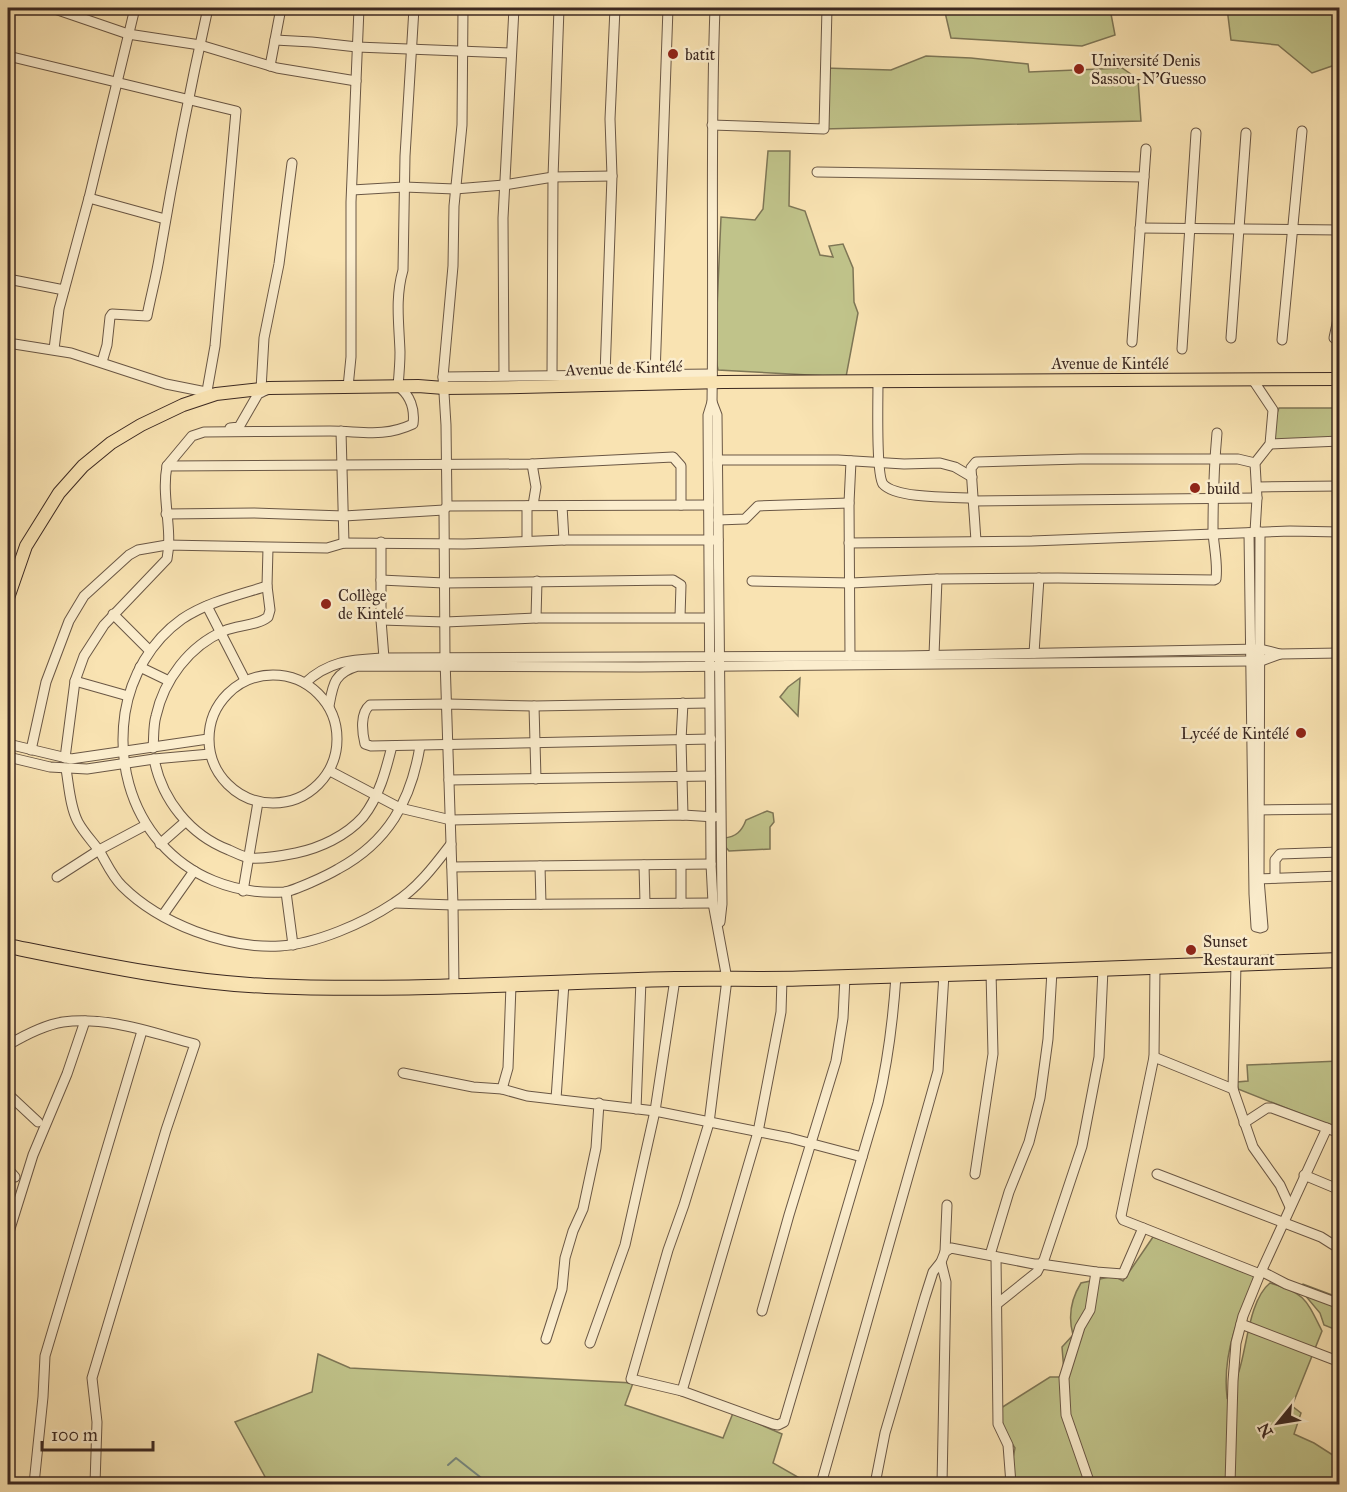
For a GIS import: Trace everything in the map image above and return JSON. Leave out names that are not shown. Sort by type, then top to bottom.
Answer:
[{"type":"highway","points":[[8,946],[115,967],[262,986],[454,987],[675,979],[896,976],[1340,960]]},
{"type":"main road","name":"Avenue de Kintélé","points":[[8,598],[26,546],[59,493],[83,466],[111,442],[141,425],[212,393],[265,389],[398,386],[443,382],[712,378],[878,383],[1043,379],[1340,379]]},
{"type":"street","points":[[52,8],[128,34],[200,45],[270,66],[356,81]]},
{"type":"street","points":[[54,349],[59,309],[89,198],[135,8]]},
{"type":"street","points":[[102,362],[112,314],[147,316],[161,251],[187,100],[208,8]]},
{"type":"street","points":[[270,66],[281,8]]},
{"type":"street","points":[[348,387],[351,357],[352,190],[359,8]]},
{"type":"street","points":[[204,432],[341,431],[376,434],[390,433],[413,424],[412,405],[407,393],[398,386],[400,354],[397,303],[404,270],[404,187],[414,8]]},
{"type":"street","points":[[454,987],[444,583],[447,425],[443,382],[453,266],[455,189],[462,125],[463,8]]},
{"type":"street","points":[[504,375],[504,185],[514,8]]},
{"type":"street","points":[[552,375],[553,177],[559,8]]},
{"type":"street","points":[[605,375],[612,176],[610,119],[615,8]]},
{"type":"street","points":[[655,375],[668,8]]},
{"type":"street","points":[[715,8],[711,160],[714,241],[712,402],[708,414],[709,505],[713,540],[716,817],[722,904],[719,930]]},
{"type":"street","points":[[712,125],[824,129],[827,8]]},
{"type":"street","points":[[275,40],[357,47],[511,53]]},
{"type":"street","points":[[8,56],[116,84],[236,111],[212,393],[166,384],[102,362],[54,349],[8,343]]},
{"type":"street","points":[[1282,340],[1302,131]]},
{"type":"street","points":[[1182,349],[1196,133]]},
{"type":"street","points":[[1231,339],[1246,133]]},
{"type":"street","points":[[1132,342],[1146,149]]},
{"type":"street","points":[[65,758],[75,681],[90,643],[113,614],[167,559],[164,483],[167,466],[192,436],[239,427],[258,394],[265,389],[264,338],[279,264],[292,163]]},
{"type":"street","points":[[817,172],[1144,177]]},
{"type":"street","points":[[352,190],[404,187],[455,189],[504,185],[553,177],[612,176]]},
{"type":"street","points":[[89,198],[165,219]]},
{"type":"street","points":[[1140,228],[1340,230]]},
{"type":"street","points":[[8,279],[64,290]]},
{"type":"street","points":[[1334,338],[1340,310]]},
{"type":"street","points":[[443,382],[504,375],[655,375],[712,378]]},
{"type":"street","points":[[1253,380],[1273,410],[1269,444],[1255,463],[1257,487],[1254,532],[1256,879],[1340,876]]},
{"type":"street","points":[[878,383],[880,478],[884,485],[895,491],[973,500],[1257,498]]},
{"type":"street","points":[[712,402],[717,415],[718,520],[713,540],[708,618],[714,662],[709,703],[710,776],[716,817],[711,864],[713,903],[728,979],[709,1123],[668,1250],[631,1379],[682,1391],[773,1424],[778,1425],[784,1422],[862,1157],[888,1058],[894,1017],[896,976]]},
{"type":"street","points":[[341,431],[344,543]]},
{"type":"street","points":[[752,581],[851,583],[1039,578],[1214,580],[1218,568],[1213,535],[1214,459],[1217,433]]},
{"type":"street","points":[[1269,444],[1340,441]]},
{"type":"street","points":[[167,466],[532,464],[673,457],[681,466],[681,505]]},
{"type":"street","points":[[976,541],[972,468],[976,462],[1238,459],[1255,463]]},
{"type":"street","points":[[717,460],[940,463],[955,467],[972,477]]},
{"type":"street","points":[[850,656],[849,503],[852,461]]},
{"type":"street","points":[[527,541],[530,505],[536,487],[532,464]]},
{"type":"street","points":[[1257,487],[1340,486]]},
{"type":"street","points":[[718,520],[745,519],[758,506],[849,503]]},
{"type":"street","points":[[166,514],[254,513],[344,516],[446,508],[530,505],[709,505]]},
{"type":"street","points":[[562,506],[564,540]]},
{"type":"street","points":[[849,543],[1213,535],[1254,532],[1340,532]]},
{"type":"street","points":[[31,750],[46,682],[69,621],[84,596],[129,555],[138,550],[167,545],[327,548],[344,543],[381,542],[713,540]]},
{"type":"street","points":[[381,542],[381,620],[384,658]]},
{"type":"street","points":[[153,748],[155,717],[169,681],[177,668],[194,651],[221,632],[266,619],[270,610],[267,586],[268,548]]},
{"type":"street","points":[[1034,653],[1039,578]]},
{"type":"street","points":[[934,655],[937,579]]},
{"type":"street","points":[[381,580],[444,583],[673,580],[681,585],[680,617]]},
{"type":"street","points":[[536,618],[537,581]]},
{"type":"street","points":[[267,586],[207,606],[182,619],[149,650],[140,667],[128,696],[124,725],[124,764],[133,800],[146,825],[160,844],[194,871],[243,891],[286,892],[354,861],[386,831],[408,794],[416,770],[420,746]]},
{"type":"street","points":[[207,606],[245,680]]},
{"type":"street","points":[[113,614],[149,650]]},
{"type":"street","points":[[381,620],[445,622],[536,618],[708,618]]},
{"type":"street","points":[[714,662],[850,656],[1255,649],[1280,654],[1340,653]]},
{"type":"street","points":[[329,706],[336,679],[346,669],[358,666],[445,662],[1255,661],[1280,654]]},
{"type":"street","points":[[305,683],[317,672],[329,666],[349,661],[384,658],[445,662]]},
{"type":"street","points":[[140,667],[169,681]]},
{"type":"street","points":[[264,674],[283,675],[305,683],[329,706],[337,727],[337,750],[330,771],[317,787],[299,798],[279,804],[258,802],[242,796],[227,785],[217,771],[210,754],[208,740],[211,721],[218,704],[230,690],[245,680],[264,674]]},
{"type":"street","points":[[75,681],[128,696]]},
{"type":"street","points":[[683,703],[681,740],[683,815]]},
{"type":"street","points":[[709,703],[534,706],[370,705],[364,710],[362,731],[365,744],[371,746],[711,739]]},
{"type":"street","points":[[534,706],[537,779]]},
{"type":"street","points":[[8,744],[65,758],[208,740]]},
{"type":"street","points":[[154,759],[158,774],[171,801],[185,822],[199,834],[222,848],[249,858],[276,857],[321,846],[342,835],[363,817],[385,775],[392,746]]},
{"type":"street","points":[[8,756],[66,769],[87,769],[154,759],[210,754]]},
{"type":"street","points":[[66,769],[70,797],[78,822],[121,885],[148,906],[194,930],[254,946],[293,945],[345,930],[395,903],[422,879],[451,844]]},
{"type":"street","points":[[330,771],[400,808],[451,820],[683,815],[716,817]]},
{"type":"street","points":[[450,780],[710,776]]},
{"type":"street","points":[[243,891],[258,802]]},
{"type":"street","points":[[1256,810],[1340,809]]},
{"type":"street","points":[[160,844],[185,822]]},
{"type":"street","points":[[57,877],[99,850],[146,825]]},
{"type":"street","points":[[1275,878],[1275,860],[1280,854],[1340,852]]},
{"type":"street","points":[[452,867],[711,864]]},
{"type":"street","points":[[644,865],[645,903]]},
{"type":"street","points":[[681,865],[681,903]]},
{"type":"street","points":[[540,866],[540,904]]},
{"type":"street","points":[[163,915],[194,871]]},
{"type":"street","points":[[286,892],[293,945]]},
{"type":"street","points":[[395,903],[453,905],[713,903]]},
{"type":"street","points":[[1236,964],[1233,1089],[1253,1148],[1280,1185],[1290,1207]]},
{"type":"street","points":[[1155,967],[1154,1058],[1121,1216],[1123,1221],[1340,1304]]},
{"type":"street","points":[[997,1304],[1037,1272],[1044,1260],[1082,1146],[1099,1057],[1103,969]]},
{"type":"street","points":[[1011,1485],[1008,1445],[998,1424],[997,1304],[993,1256],[1009,1192],[1029,1142],[1040,1098],[1048,1039],[1052,971]]},
{"type":"street","points":[[975,1174],[993,1054],[991,972]]},
{"type":"street","points":[[821,1485],[938,1071],[944,974]]},
{"type":"street","points":[[762,1311],[836,1061],[843,1018],[845,977]]},
{"type":"street","points":[[590,1343],[625,1245],[655,1111],[675,979]]},
{"type":"street","points":[[682,1391],[758,1132],[781,1012],[782,979]]},
{"type":"street","points":[[636,1108],[641,980]]},
{"type":"street","points":[[555,1099],[564,983]]},
{"type":"street","points":[[502,1089],[508,1068],[511,985]]},
{"type":"street","points":[[8,1235],[33,1155],[67,1074],[85,1021]]},
{"type":"street","points":[[8,1045],[29,1033],[61,1022],[85,1021],[121,1024],[195,1044],[166,1130],[92,1378],[97,1422],[95,1485]]},
{"type":"street","points":[[34,1485],[44,1397],[45,1356],[142,1031]]},
{"type":"street","points":[[1154,1058],[1233,1089]]},
{"type":"street","points":[[404,1073],[473,1087],[502,1089],[527,1096],[655,1111],[810,1143],[862,1157]]},
{"type":"street","points":[[8,1094],[38,1122]]},
{"type":"street","points":[[546,1339],[562,1290],[565,1258],[582,1209],[596,1148],[599,1103]]},
{"type":"street","points":[[1244,1123],[1267,1108],[1272,1108],[1340,1133]]},
{"type":"street","points":[[1230,1485],[1233,1381],[1236,1343],[1241,1324],[1282,1223],[1327,1128]]},
{"type":"street","points":[[1157,1174],[1321,1237],[1340,1249]]},
{"type":"street","points":[[1304,1175],[1340,1190]]},
{"type":"street","points":[[875,1485],[885,1433],[925,1297],[933,1272],[941,1263],[945,1252],[947,1205]]},
{"type":"street","points":[[945,1252],[951,1248],[1041,1264],[1123,1274],[1143,1228]]},
{"type":"street","points":[[941,1263],[946,1282],[942,1485]]},
{"type":"street","points":[[1089,1485],[1066,1415],[1064,1378],[1080,1327],[1090,1310],[1096,1272]]},
{"type":"street","points":[[1241,1324],[1340,1362]]},
{"type":"green space","points":[[944,8],[1197,8],[1198,13],[1111,14],[1115,35],[1082,46],[951,38]]},
{"type":"green space","points":[[1227,8],[1339,8],[1339,60],[1332,66],[1312,73],[1278,45],[1231,40]]},
{"type":"green space","points":[[926,56],[1028,64],[1029,72],[1122,68],[1138,79],[1141,121],[824,129],[825,68],[891,70]]},
{"type":"green space","points":[[768,151],[790,151],[789,206],[805,211],[820,255],[833,257],[829,246],[843,244],[853,268],[854,302],[858,313],[846,377],[718,370],[715,354],[721,217],[755,220],[763,209]]},
{"type":"green space","points":[[1279,408],[1339,408],[1339,438],[1275,440],[1275,418]]},
{"type":"green space","points":[[800,678],[798,716],[780,697]]},
{"type":"green space","points":[[767,811],[773,813],[774,822],[770,827],[770,849],[729,851],[722,843],[724,838],[738,833],[746,820]]},
{"type":"green space","points":[[1339,1061],[1339,1129],[1238,1089],[1237,1082],[1248,1081],[1247,1065]]},
{"type":"green space","points":[[1153,1237],[1258,1274],[1244,1304],[1230,1349],[1226,1380],[1227,1397],[1239,1371],[1253,1312],[1263,1291],[1270,1283],[1291,1290],[1308,1304],[1322,1331],[1292,1406],[1301,1413],[1294,1434],[1314,1443],[1339,1459],[1339,1484],[1091,1484],[1068,1421],[1062,1347],[1073,1335],[1071,1315],[1073,1302],[1081,1283],[1114,1276],[1123,1281]]},
{"type":"green space","points":[[1339,1281],[1339,1331],[1324,1325],[1320,1313],[1299,1288],[1303,1284],[1332,1295]]},
{"type":"green space","points":[[318,1354],[350,1368],[633,1383],[625,1405],[723,1438],[733,1413],[782,1434],[773,1463],[810,1484],[269,1484],[235,1422],[312,1392]]},
{"type":"green space","points":[[1050,1377],[1060,1377],[1065,1418],[1088,1484],[1013,1484],[1012,1463],[1015,1448],[1004,1429],[1001,1408]]},
{"type":"waterway","points":[[448,1465],[456,1458],[489,1484]]},
{"type":"place","name":"batit","points":[[673,54]]},
{"type":"place","name":"Université Denis Sassou-N'Guesso","points":[[1079,69]]},
{"type":"place","name":"build","points":[[1195,488]]},
{"type":"place","name":"Collège de Kintelé","points":[[326,604]]},
{"type":"place","name":"Lycéé de Kintélé","points":[[1301,733]]},
{"type":"place","name":"Sunset Restaurant","points":[[1191,950]]}]
